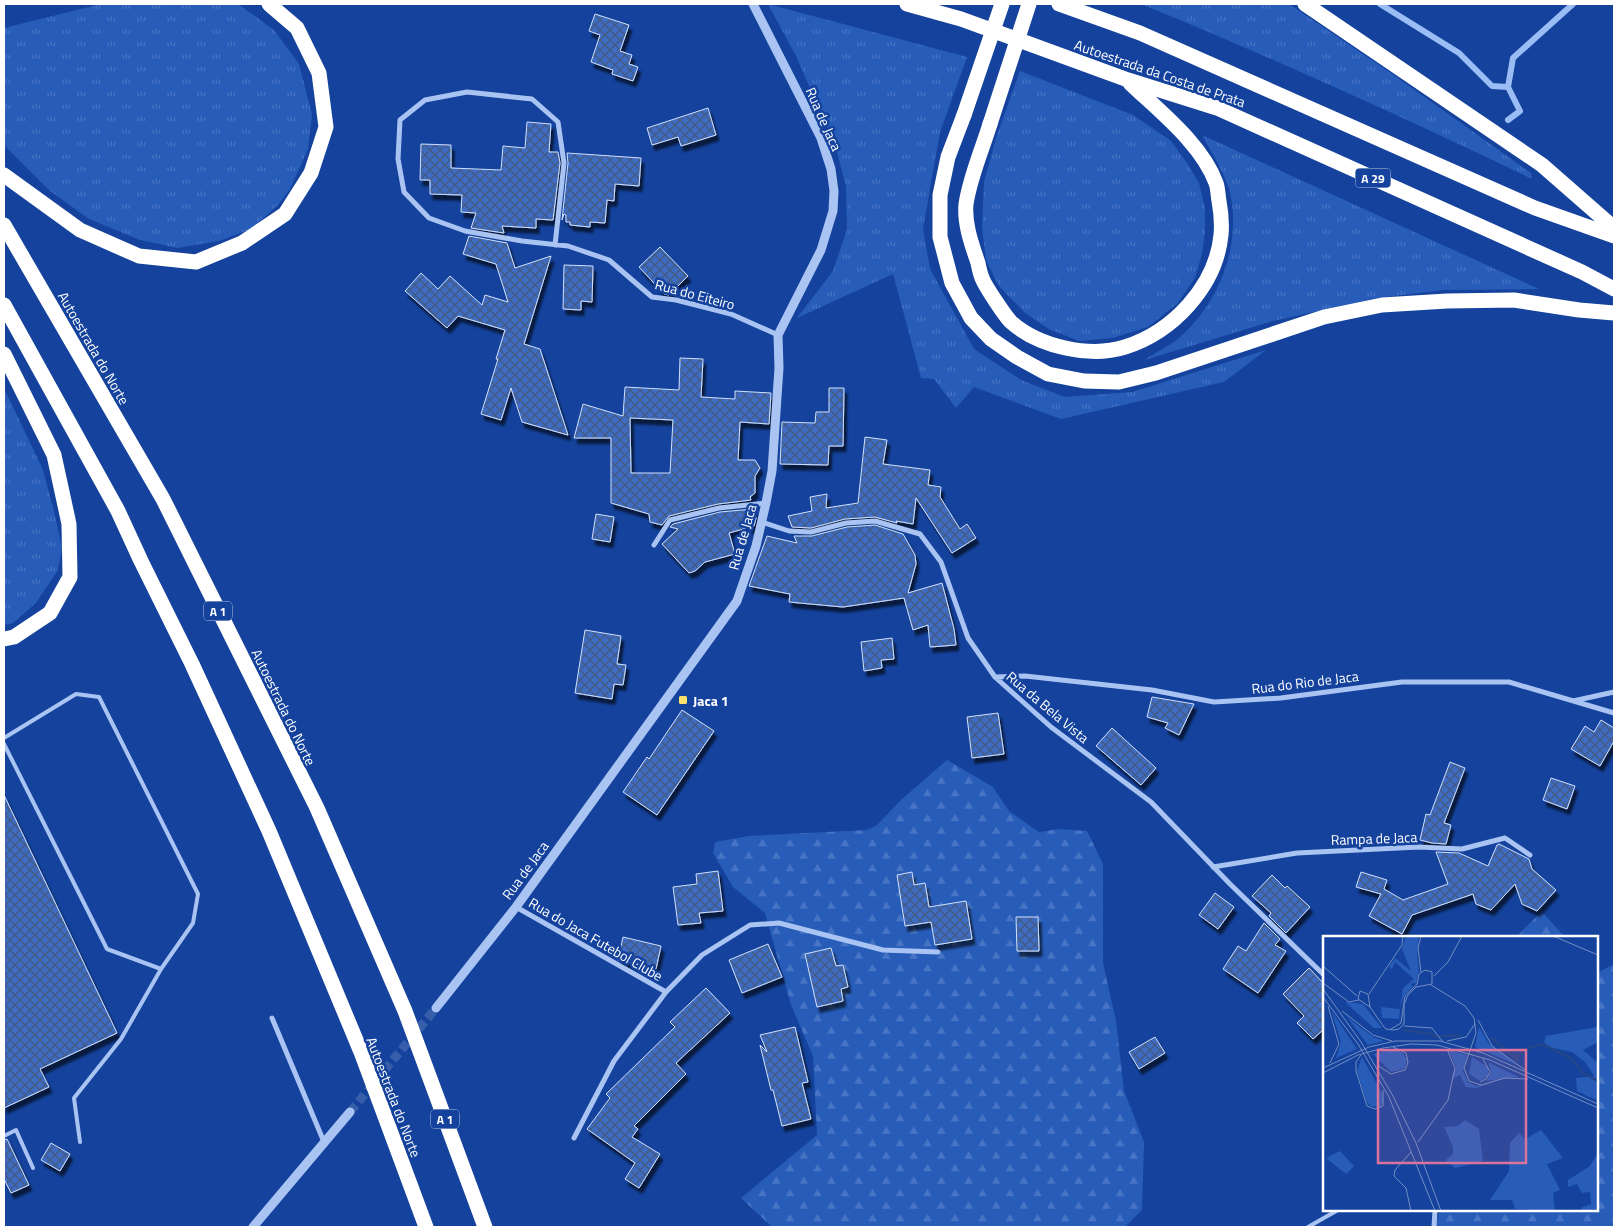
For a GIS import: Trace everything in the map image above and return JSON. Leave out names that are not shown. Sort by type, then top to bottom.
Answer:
[{"type":"highway","points":[[4,175],[80,230],[139,256],[196,262],[242,243],[285,214],[312,173],[326,126],[319,73],[297,28],[269,4]]},
{"type":"highway","name":"Autoestrada da Costa de Prata","points":[[906,4],[961,19],[1128,80],[1217,108],[1582,272],[1614,289]]},
{"type":"highway","points":[[1002,4],[948,157],[940,195],[940,237],[952,283],[971,318],[991,339],[1017,357],[1048,374],[1084,381],[1120,382],[1156,373],[1324,316],[1382,305],[1447,300],[1514,300],[1579,310],[1614,312]]},
{"type":"highway","points":[[1028,4],[971,184],[966,206],[968,231],[982,280],[1011,322],[1036,338],[1060,348],[1095,352],[1125,348],[1154,335],[1181,315],[1204,285],[1217,258],[1222,235],[1216,183],[1198,149],[1128,80]]},
{"type":"highway","name":"Autoestrada da Costa de Prata","points":[[1059,4],[1140,33],[1535,208],[1614,236]]},
{"type":"highway","points":[[1305,4],[1542,165],[1614,228]]},
{"type":"highway","name":"Autoestrada do Norte","points":[[4,225],[163,499],[316,808],[405,1011],[484,1227]]},
{"type":"highway","name":"Autoestrada do Norte","points":[[4,304],[118,511],[269,830],[361,1052],[426,1227]]},
{"type":"highway","points":[[4,354],[54,455],[69,524],[70,577],[50,614],[14,636],[4,638]]},
{"type":"street","name":"Rua de Jaca","points":[[436,1008],[516,907],[737,601],[756,546],[772,471],[779,368],[778,335],[821,250],[833,211],[834,191],[831,169],[821,138],[753,4]]},
{"type":"street","points":[[467,92],[532,99],[558,122],[564,163],[555,245],[465,231],[429,218],[404,192],[398,159],[400,120],[425,100],[467,92]]},
{"type":"street","name":"Rua do Eiteiro","points":[[555,245],[568,246],[609,260],[652,297],[676,300],[731,314],[778,335]]},
{"type":"street","points":[[654,545],[670,520],[719,508],[766,503]]},
{"type":"street","name":"Rua da Bela Vista","points":[[762,522],[790,531],[811,532],[846,523],[875,521],[920,534],[941,562],[968,638],[995,677],[1051,727],[1150,802],[1323,974]]},
{"type":"street","name":"Rua do Rio de Jaca","points":[[995,677],[1025,676],[1152,690],[1214,702],[1281,698],[1402,682],[1509,682],[1614,713]]},
{"type":"street","points":[[1573,701],[1614,692]]},
{"type":"street","name":"Rampa de Jaca","points":[[1214,867],[1297,853],[1419,847],[1462,849],[1505,838],[1530,855]]},
{"type":"street","name":"Rua do Jaca Futebol Clube","points":[[516,907],[666,992]]},
{"type":"street","name":"Rua do Jaca Futebol Clube","points":[[574,1138],[614,1061],[666,992],[702,955],[750,925],[779,923],[884,950],[938,952]]},
{"type":"street","points":[[272,1018],[324,1142]]},
{"type":"street","points":[[253,1227],[350,1112]]},
{"type":"street","points":[[1434,1227],[1435,1211]]},
{"type":"lane","points":[[4,738],[76,694],[99,697],[198,894],[193,923],[161,969],[121,1039],[74,1098],[80,1142]]},
{"type":"lane","points":[[4,744],[106,949],[161,969]]},
{"type":"lane","points":[[4,1136],[16,1130],[33,1168]]},
{"type":"lane","points":[[1308,1227],[1336,1211]]},
{"type":"green space","points":[[101,4],[238,4],[274,30],[299,64],[312,114],[308,149],[290,189],[278,205],[251,229],[219,241],[177,248],[140,240],[89,219],[50,191],[4,145],[4,28]]},
{"type":"green space","points":[[768,4],[967,57],[940,132],[923,229],[930,269],[974,349],[1021,380],[1065,397],[1132,392],[1266,350],[1224,382],[1061,419],[974,387],[956,408],[934,379],[921,378],[893,274],[797,318],[833,271],[847,229],[846,186],[836,148],[796,56]]},
{"type":"green space","points":[[1141,4],[1289,4],[1391,73],[1531,173],[1532,179],[1338,88]]},
{"type":"green space","points":[[1020,71],[1133,115],[1171,141],[1199,183],[1205,208],[1205,233],[1202,254],[1195,278],[1178,303],[1148,327],[1113,338],[1079,341],[1049,329],[1025,313],[998,285],[986,260],[982,227],[984,182],[996,138]]},
{"type":"green space","points":[[1202,135],[1539,289],[1444,290],[1377,298],[1273,321],[1145,360],[1180,337],[1194,323],[1217,289],[1225,270],[1233,230],[1233,209],[1229,189]]},
{"type":"green space","points":[[4,388],[43,470],[62,548],[58,570],[36,603],[13,623],[4,625]]},
{"type":"green space","points":[[947,760],[993,787],[1009,811],[1039,832],[1059,829],[1087,831],[1103,864],[1103,963],[1116,1021],[1124,1091],[1144,1142],[1142,1210],[1125,1227],[772,1227],[741,1198],[817,1135],[813,1056],[791,1005],[765,913],[733,887],[713,853],[715,842],[749,836],[866,830],[876,826],[902,799]]},
{"type":"green space","points":[[1541,911],[1564,936],[1517,936]]},
{"type":"green space","points":[[1614,964],[1614,1227],[1435,1227],[1440,1211],[1598,1211],[1598,972]]},
{"type":"building","points":[[595,14],[629,25],[620,51],[632,55],[629,64],[638,67],[633,81],[612,74],[613,70],[591,62],[600,35],[589,31]]},
{"type":"building","points":[[708,108],[716,135],[681,146],[678,137],[652,145],[647,128]]},
{"type":"building","points":[[527,122],[551,124],[549,152],[558,152],[560,163],[553,220],[536,219],[536,228],[502,226],[504,233],[471,228],[476,213],[461,212],[462,195],[430,194],[430,180],[420,180],[421,144],[451,145],[451,168],[501,170],[503,146],[525,148]]},
{"type":"building","points":[[567,153],[641,158],[639,186],[615,184],[614,201],[607,200],[605,223],[590,222],[590,227],[570,225],[570,222],[566,222],[566,215],[564,214],[562,220],[568,163]]},
{"type":"building","points":[[469,236],[507,243],[515,268],[551,256],[524,344],[540,349],[568,435],[522,422],[511,388],[501,420],[481,414],[505,330],[458,316],[447,328],[405,291],[421,273],[438,289],[450,276],[482,305],[485,295],[508,302],[496,264],[463,254]]},
{"type":"building","points":[[660,247],[688,276],[669,295],[664,294],[639,267]]},
{"type":"building","points":[[564,265],[593,266],[592,302],[581,301],[581,310],[563,309]]},
{"type":"building","points":[[680,358],[703,359],[701,397],[735,399],[735,391],[771,393],[769,424],[740,422],[738,460],[755,460],[760,468],[755,476],[755,493],[750,497],[751,500],[718,504],[669,516],[662,525],[650,522],[649,514],[611,503],[611,438],[574,438],[583,404],[623,416],[625,387],[679,390]],"holes":[[[630,418],[673,420],[670,473],[631,473]]]},
{"type":"building","points":[[829,388],[844,388],[843,446],[829,446],[828,465],[780,464],[782,422],[815,423],[816,412],[829,412]]},
{"type":"building","points":[[865,437],[887,440],[883,464],[930,470],[928,485],[941,487],[940,497],[960,529],[967,524],[976,538],[952,553],[916,498],[913,524],[896,521],[897,523],[875,517],[845,519],[811,528],[792,527],[788,516],[812,511],[810,497],[827,494],[826,508],[858,503]]},
{"type":"building","points":[[753,509],[756,518],[754,526],[729,533],[735,554],[705,562],[695,571],[689,573],[662,544],[678,529],[670,527],[673,524],[720,512]]},
{"type":"building","points":[[596,514],[614,517],[610,542],[592,539]]},
{"type":"building","points":[[875,525],[903,534],[915,555],[916,564],[908,593],[942,583],[954,629],[956,645],[930,647],[928,625],[913,630],[904,598],[843,607],[789,602],[790,594],[749,586],[767,536],[797,543],[794,536],[812,536],[847,527]]},
{"type":"building","points":[[585,630],[621,636],[617,664],[626,665],[623,685],[614,684],[612,699],[575,693]]},
{"type":"building","points":[[892,638],[894,659],[881,660],[882,668],[864,671],[861,642]]},
{"type":"building","points":[[1152,697],[1194,704],[1179,735],[1165,728],[1168,723],[1147,717]]},
{"type":"building","points":[[682,710],[714,731],[657,815],[623,792],[647,757],[649,759]]},
{"type":"building","points":[[998,713],[1004,754],[972,758],[967,717]]},
{"type":"building","points":[[1601,720],[1614,728],[1614,741],[1600,766],[1571,749],[1585,726],[1594,732]]},
{"type":"building","points":[[1112,728],[1156,768],[1141,785],[1096,746]]},
{"type":"building","points":[[1450,762],[1465,768],[1444,823],[1451,825],[1446,844],[1420,840],[1426,814],[1430,815]]},
{"type":"building","points":[[1551,778],[1575,786],[1567,809],[1543,800]]},
{"type":"building","points":[[4,795],[117,1033],[40,1069],[49,1087],[4,1108]]},
{"type":"building","points":[[1499,844],[1529,859],[1532,869],[1556,890],[1537,911],[1522,904],[1515,884],[1491,910],[1476,904],[1473,894],[1412,915],[1402,934],[1369,916],[1381,894],[1356,887],[1361,872],[1387,880],[1384,889],[1403,900],[1448,884],[1436,852],[1459,853],[1488,866]]},
{"type":"building","points":[[718,871],[723,911],[699,913],[701,923],[678,925],[673,887],[697,884],[696,874]]},
{"type":"building","points":[[912,872],[914,885],[925,883],[929,907],[966,901],[972,939],[935,945],[931,922],[905,926],[897,875]]},
{"type":"building","points":[[1272,875],[1285,888],[1287,886],[1310,907],[1286,933],[1269,916],[1271,913],[1252,896]]},
{"type":"building","points":[[1215,893],[1234,907],[1218,929],[1199,915]]},
{"type":"building","points":[[1016,917],[1038,917],[1039,951],[1017,951]]},
{"type":"building","points":[[1264,923],[1280,939],[1275,945],[1286,951],[1258,993],[1223,969],[1238,946],[1246,951]]},
{"type":"building","points":[[623,937],[661,946],[656,969],[618,960]]},
{"type":"building","points":[[768,944],[782,977],[742,993],[729,960]]},
{"type":"building","points":[[831,948],[836,966],[843,965],[848,987],[841,989],[843,1001],[817,1007],[805,954]]},
{"type":"building","points":[[1309,968],[1323,983],[1323,1030],[1313,1039],[1297,1023],[1304,1016],[1283,994]]},
{"type":"building","points":[[706,988],[730,1013],[676,1063],[686,1074],[634,1126],[638,1129],[632,1137],[660,1154],[639,1188],[625,1179],[635,1163],[587,1129],[610,1098],[606,1094],[675,1027],[670,1022]]},
{"type":"building","points":[[795,1027],[808,1082],[802,1083],[811,1119],[782,1126],[760,1045],[767,1052],[760,1035]]},
{"type":"building","points":[[1155,1037],[1165,1053],[1139,1069],[1129,1052]]},
{"type":"building","points":[[7,1139],[29,1185],[11,1193],[4,1179],[4,1140]]},
{"type":"building","points":[[51,1143],[70,1154],[60,1171],[41,1160]]},
{"type":"waterway","points":[[1380,4],[1459,53],[1492,86],[1508,87]]},
{"type":"waterway","points":[[1508,120],[1520,111],[1508,87],[1513,58],[1573,4]]},
{"type":"tunnel","points":[[350,1112],[436,1008]]},
{"type":"place","name":"Jaca 1","points":[[683,700]]}]
